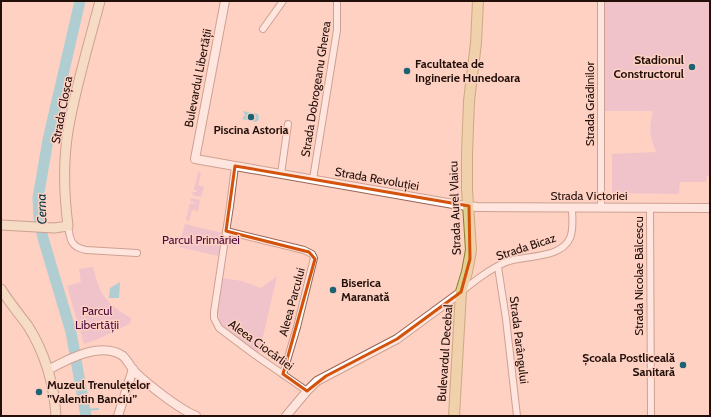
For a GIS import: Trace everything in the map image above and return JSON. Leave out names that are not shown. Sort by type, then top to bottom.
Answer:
[{"type":"main road","name":"Strada Cloșca","points":[[68,226],[65,196],[68,131],[100,1]]},
{"type":"main road","name":"Strada Aurel Vlaicu","points":[[461,292],[470,259],[467,172],[468,108],[476,43],[478,1]]},
{"type":"main road","points":[[1,225],[54,228],[68,226]]},
{"type":"main road","points":[[1,289],[28,328],[48,370],[56,416]]},
{"type":"main road","name":"Bulevardul Decebal","points":[[454,416],[461,292]]},
{"type":"street","name":"Bulevardul Libertății","points":[[195,159],[225,1]]},
{"type":"street","points":[[263,29],[283,1]]},
{"type":"street","name":"Strada Dobrogeanu Gherea","points":[[313,179],[337,30],[337,1]]},
{"type":"street","name":"Strada Grădinilor","points":[[601,1],[601,208]]},
{"type":"street","points":[[281,174],[288,124]]},
{"type":"street","name":"Strada Revoluției","points":[[195,159],[468,206]]},
{"type":"street","name":"Aleea Ciocârliei","points":[[235,166],[214,312],[216,323],[219,328],[307,391]]},
{"type":"street","name":"Strada Victoriei","points":[[468,206],[710,208]]},
{"type":"street","name":"Strada Bicaz","points":[[461,292],[498,267],[516,259],[545,255],[562,248],[571,237],[572,208]]},
{"type":"street","name":"Strada Nicolae Bălcescu","points":[[650,208],[651,416]]},
{"type":"street","points":[[68,226],[72,243],[78,248],[86,250],[137,253]]},
{"type":"street","name":"Aleea Parcului","points":[[226,231],[304,250],[312,254],[314,258],[297,328],[283,374]]},
{"type":"street","name":"Strada Parângului","points":[[498,267],[506,319],[517,416]]},
{"type":"street","points":[[286,416],[307,391],[326,376],[397,339],[461,292]]},
{"type":"street","points":[[48,370],[64,361],[94,350],[103,350],[119,354],[149,384],[182,409],[196,416]]},
{"type":"street","points":[[118,416],[133,369]]},
{"type":"highlighted area","points":[[235,166],[469,206],[470,259],[461,292],[397,339],[326,376],[307,391],[283,374],[315,259],[309,252],[226,231]]},
{"type":"green space","points":[[604,1],[710,1],[710,176],[707,176],[706,182],[680,182],[679,194],[612,193],[612,154],[656,152],[650,131],[653,111],[603,111]]},
{"type":"green space","points":[[198,172],[201,173],[198,185],[204,187],[201,197],[192,195],[193,192],[197,192],[194,190]]},
{"type":"green space","points":[[191,198],[200,200],[198,211],[192,210],[189,221],[186,220],[190,203],[195,203],[190,201]]},
{"type":"green space","name":"Parcul Primăriei","points":[[185,224],[223,233],[218,256],[179,247]]},
{"type":"green space","name":"Parcul Libertății","points":[[93,267],[98,285],[105,298],[116,308],[131,318],[131,321],[129,324],[84,344],[67,286],[81,282],[79,269]]},
{"type":"green space","points":[[277,276],[259,354],[224,328],[221,322],[218,304],[222,278],[242,281],[261,288]]},
{"type":"water","name":"Piscina Astoria","points":[[243,111],[258,114],[259,119],[256,122],[242,119],[245,115]]},
{"type":"water","points":[[120,282],[119,298],[109,298],[110,288]]},
{"type":"waterway","name":"Cerna","points":[[80,1],[48,140],[38,198],[39,218],[43,238],[71,332],[86,416]]},
{"type":"waterway","points":[[86,410],[98,409]]},
{"type":"place","name":"Stadionul Constructorul","points":[[692,67]]},
{"type":"place","name":"Facultatea de Inginerie Hunedoara","points":[[407,71]]},
{"type":"place","name":"Piscina Astoria","points":[[251,117]]},
{"type":"place","name":"Biserica Maranată","points":[[333,290]]},
{"type":"place","name":"Școala Postliceală Sanitară","points":[[683,365]]},
{"type":"place","name":"Muzeul Trenulețelor ”Valentin Banciu”","points":[[39,392]]}]
